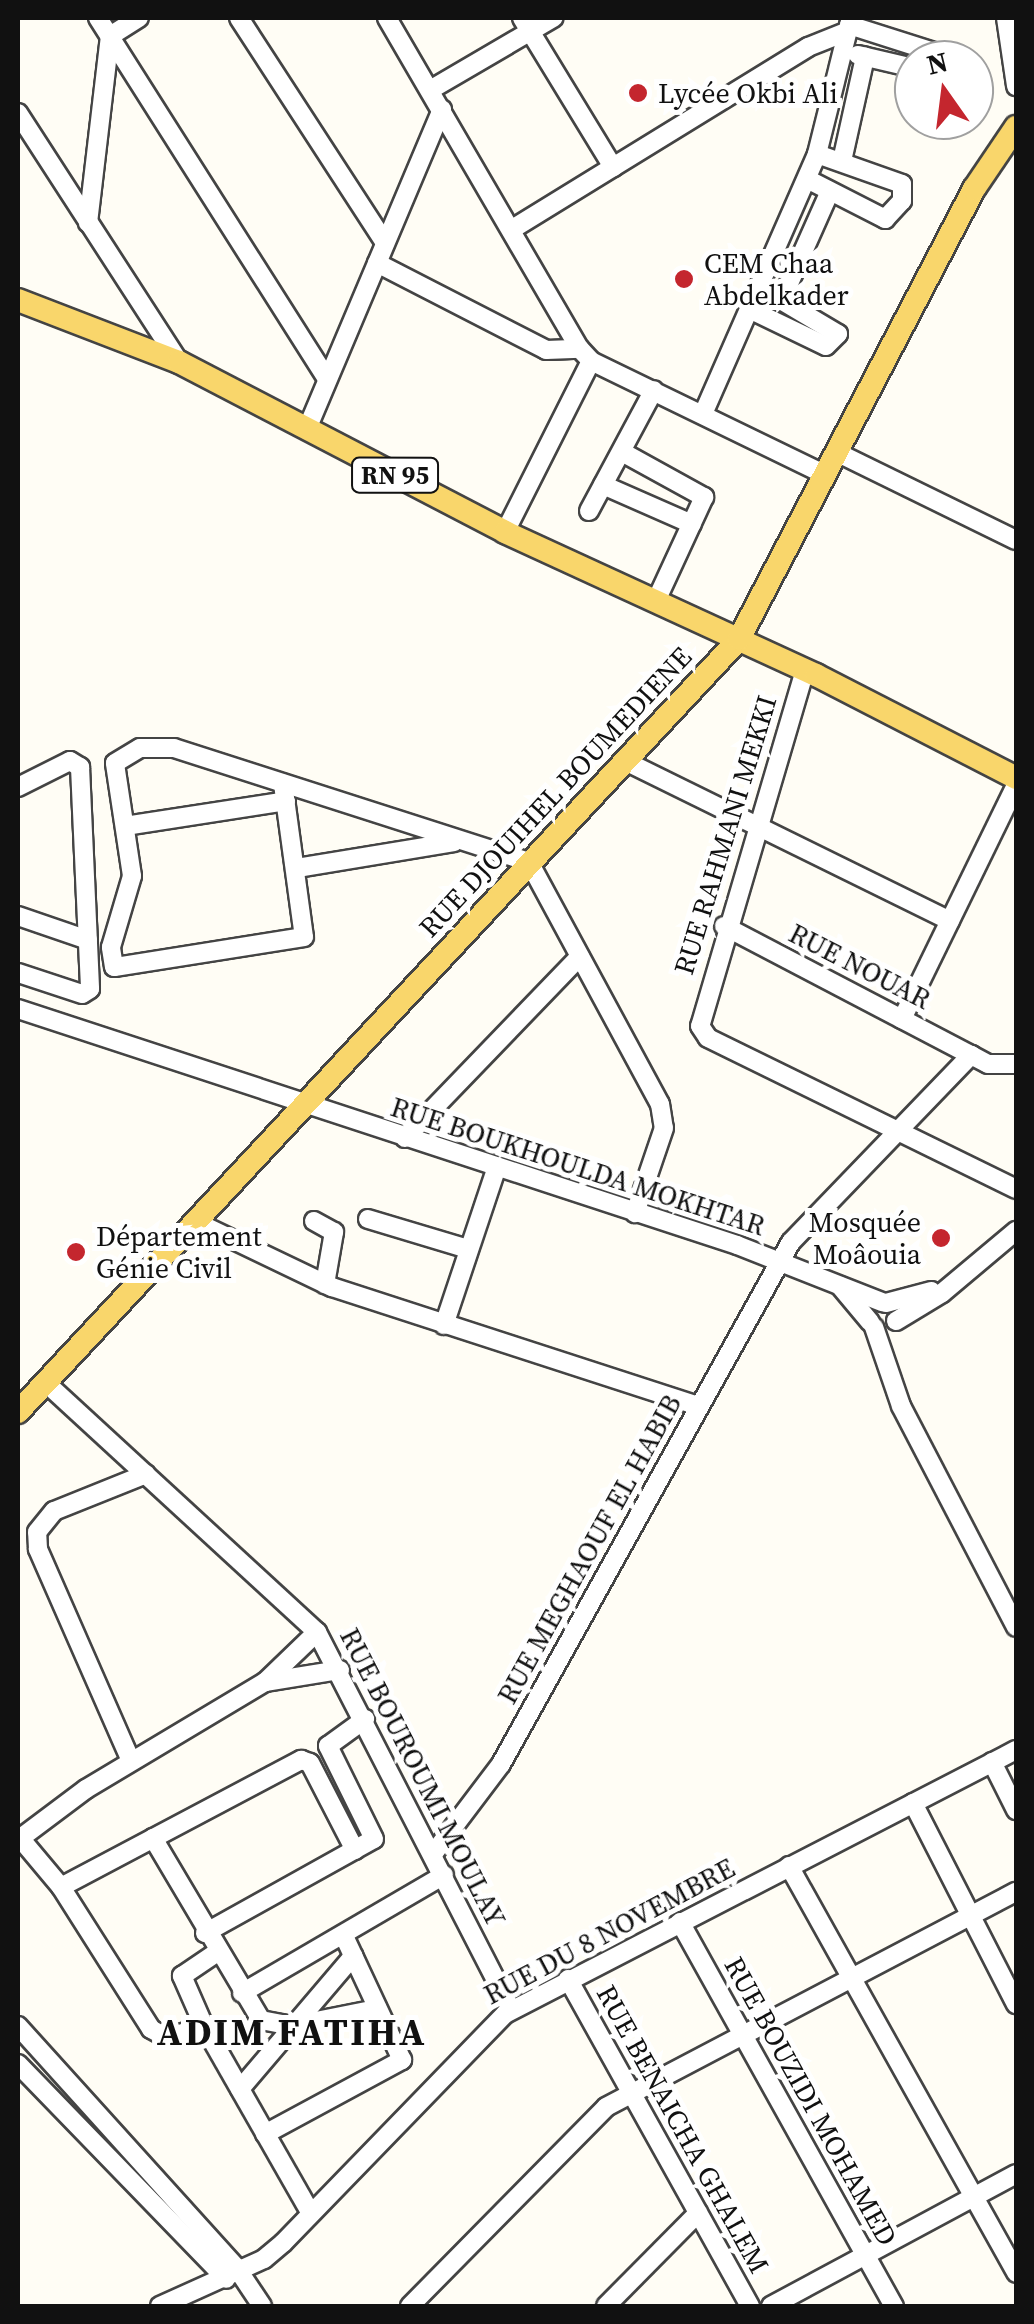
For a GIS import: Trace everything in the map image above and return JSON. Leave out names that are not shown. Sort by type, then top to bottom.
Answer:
[{"type":"main road","name":"RUE DJOUIHEL BOUMEDIENE","points":[[18,1412],[739,640],[974,189],[1016,127]]},
{"type":"main road","name":"RN 95","points":[[18,292],[52,311]]},
{"type":"main road","name":"RN 95","points":[[18,300],[179,362],[505,532],[739,640]]},
{"type":"main road","points":[[739,640],[805,670],[1016,781]]},
{"type":"street","points":[[98,18],[328,380]]},
{"type":"street","points":[[110,36],[138,18]]},
{"type":"street","points":[[239,18],[385,244]]},
{"type":"street","points":[[386,18],[586,355]]},
{"type":"street","points":[[430,90],[526,24],[553,18]]},
{"type":"street","points":[[1006,18],[1016,86]]},
{"type":"street","points":[[526,24],[613,167]]},
{"type":"street","points":[[703,414],[817,154],[849,24]]},
{"type":"street","points":[[514,228],[849,24],[898,40]]},
{"type":"street","points":[[88,222],[110,36]]},
{"type":"street","points":[[843,52],[894,64]]},
{"type":"street","points":[[842,160],[865,57]]},
{"type":"street","points":[[306,430],[442,109]]},
{"type":"street","points":[[18,113],[179,362]]},
{"type":"street","points":[[807,178],[885,219],[902,201],[902,184],[817,154]]},
{"type":"street","points":[[782,299],[830,191]]},
{"type":"street","points":[[376,262],[546,350],[586,355],[824,474]]},
{"type":"street","points":[[749,309],[832,345],[836,328],[759,288]]},
{"type":"street","points":[[505,532],[586,355]]},
{"type":"street","points":[[590,511],[654,390]]},
{"type":"street","points":[[622,452],[702,493],[656,601]]},
{"type":"street","points":[[836,452],[1016,540]]},
{"type":"street","points":[[604,485],[692,524]]},
{"type":"street","name":"RUE RAHMANI MEKKI","points":[[805,670],[698,1016],[708,1038],[900,1131]]},
{"type":"street","points":[[284,792],[297,868],[302,939],[120,970],[110,957],[132,876],[115,762],[146,747],[174,748],[284,792],[530,862],[663,1116],[635,1214]]},
{"type":"street","points":[[18,787],[70,760],[78,763],[88,993],[18,973]]},
{"type":"street","points":[[625,761],[950,921]]},
{"type":"street","points":[[902,1019],[1016,781]]},
{"type":"street","points":[[125,826],[284,792]]},
{"type":"street","points":[[297,868],[458,841]]},
{"type":"street","points":[[18,916],[88,940]]},
{"type":"street","name":"RUE NOUAR","points":[[724,926],[988,1064],[1016,1064]]},
{"type":"street","points":[[406,1138],[580,956]]},
{"type":"street","name":"RUE BOUKHOULDA MOKHTAR","points":[[18,1009],[301,1106],[497,1166],[780,1261],[884,1302]]},
{"type":"street","name":"RUE MEGHAOUF EL HABIB","points":[[434,1854],[501,1764],[797,1234],[971,1055]]},
{"type":"street","points":[[900,1131],[1016,1189]]},
{"type":"street","points":[[444,1325],[497,1166]]},
{"type":"street","points":[[368,1219],[468,1249]]},
{"type":"street","points":[[314,1220],[334,1232],[326,1284]]},
{"type":"street","points":[[194,1221],[326,1284],[699,1406]]},
{"type":"street","points":[[872,1325],[895,1324],[1016,1231]]},
{"type":"street","points":[[959,1278],[871,1309],[872,1325],[894,1388],[1016,1626]]},
{"type":"street","points":[[836,1282],[872,1325]]},
{"type":"street","points":[[884,1302],[896,1310],[894,1388]]},
{"type":"street","name":"RUE BOUROUMI MOULAY","points":[[45,1382],[317,1632],[366,1719],[511,2010]]},
{"type":"street","points":[[132,1761],[38,1549],[37,1532],[54,1512],[146,1474]]},
{"type":"street","points":[[204,2026],[167,2038],[151,2029],[61,1887],[19,1839],[132,1761],[266,1682],[317,1632]]},
{"type":"street","points":[[266,1682],[340,1670]]},
{"type":"street","points":[[205,1934],[375,1836],[328,1744],[366,1719]]},
{"type":"street","name":"RUE DU 8 NOVEMBRE","points":[[160,2306],[228,2271],[264,2260],[309,2210],[511,2010],[1016,1750]]},
{"type":"street","points":[[61,1887],[304,1760],[356,1850]]},
{"type":"street","points":[[992,1762],[1016,1810]]},
{"type":"street","points":[[913,1803],[1016,2004]]},
{"type":"street","points":[[153,1838],[216,1953],[261,2020],[291,2026],[377,2010]]},
{"type":"street","points":[[790,1866],[1016,2274]]},
{"type":"street","points":[[242,1993],[444,1876]]},
{"type":"street","points":[[410,2306],[584,2124],[631,2092],[1016,1892]]},
{"type":"street","name":"RUE BOUZIDI MOHAMED","points":[[680,1922],[894,2306]]},
{"type":"street","points":[[265,2134],[400,2064],[402,2055],[344,1936]]},
{"type":"street","points":[[216,1953],[182,1976],[204,2026],[309,2210]]},
{"type":"street","points":[[240,2089],[353,1956]]},
{"type":"street","name":"RUE BENAICHA GHALEM","points":[[568,1979],[750,2306]]},
{"type":"street","points":[[18,2026],[228,2271]]},
{"type":"street","points":[[18,2064],[262,2306]]},
{"type":"street","points":[[770,2306],[1016,2174]]},
{"type":"street","points":[[606,2306],[698,2213]]},
{"type":"place","name":"Lycée Okbi Ali","points":[[638,93]]},
{"type":"place","name":"CEM Chaa Abdelkader","points":[[684,279]]},
{"type":"place","name":"Mosquée Moâouia","points":[[941,1238]]},
{"type":"place","name":"Département Génie Civil","points":[[76,1252]]},
{"type":"district","name":"ADIM FATIHA","points":[[292,2033]]}]
